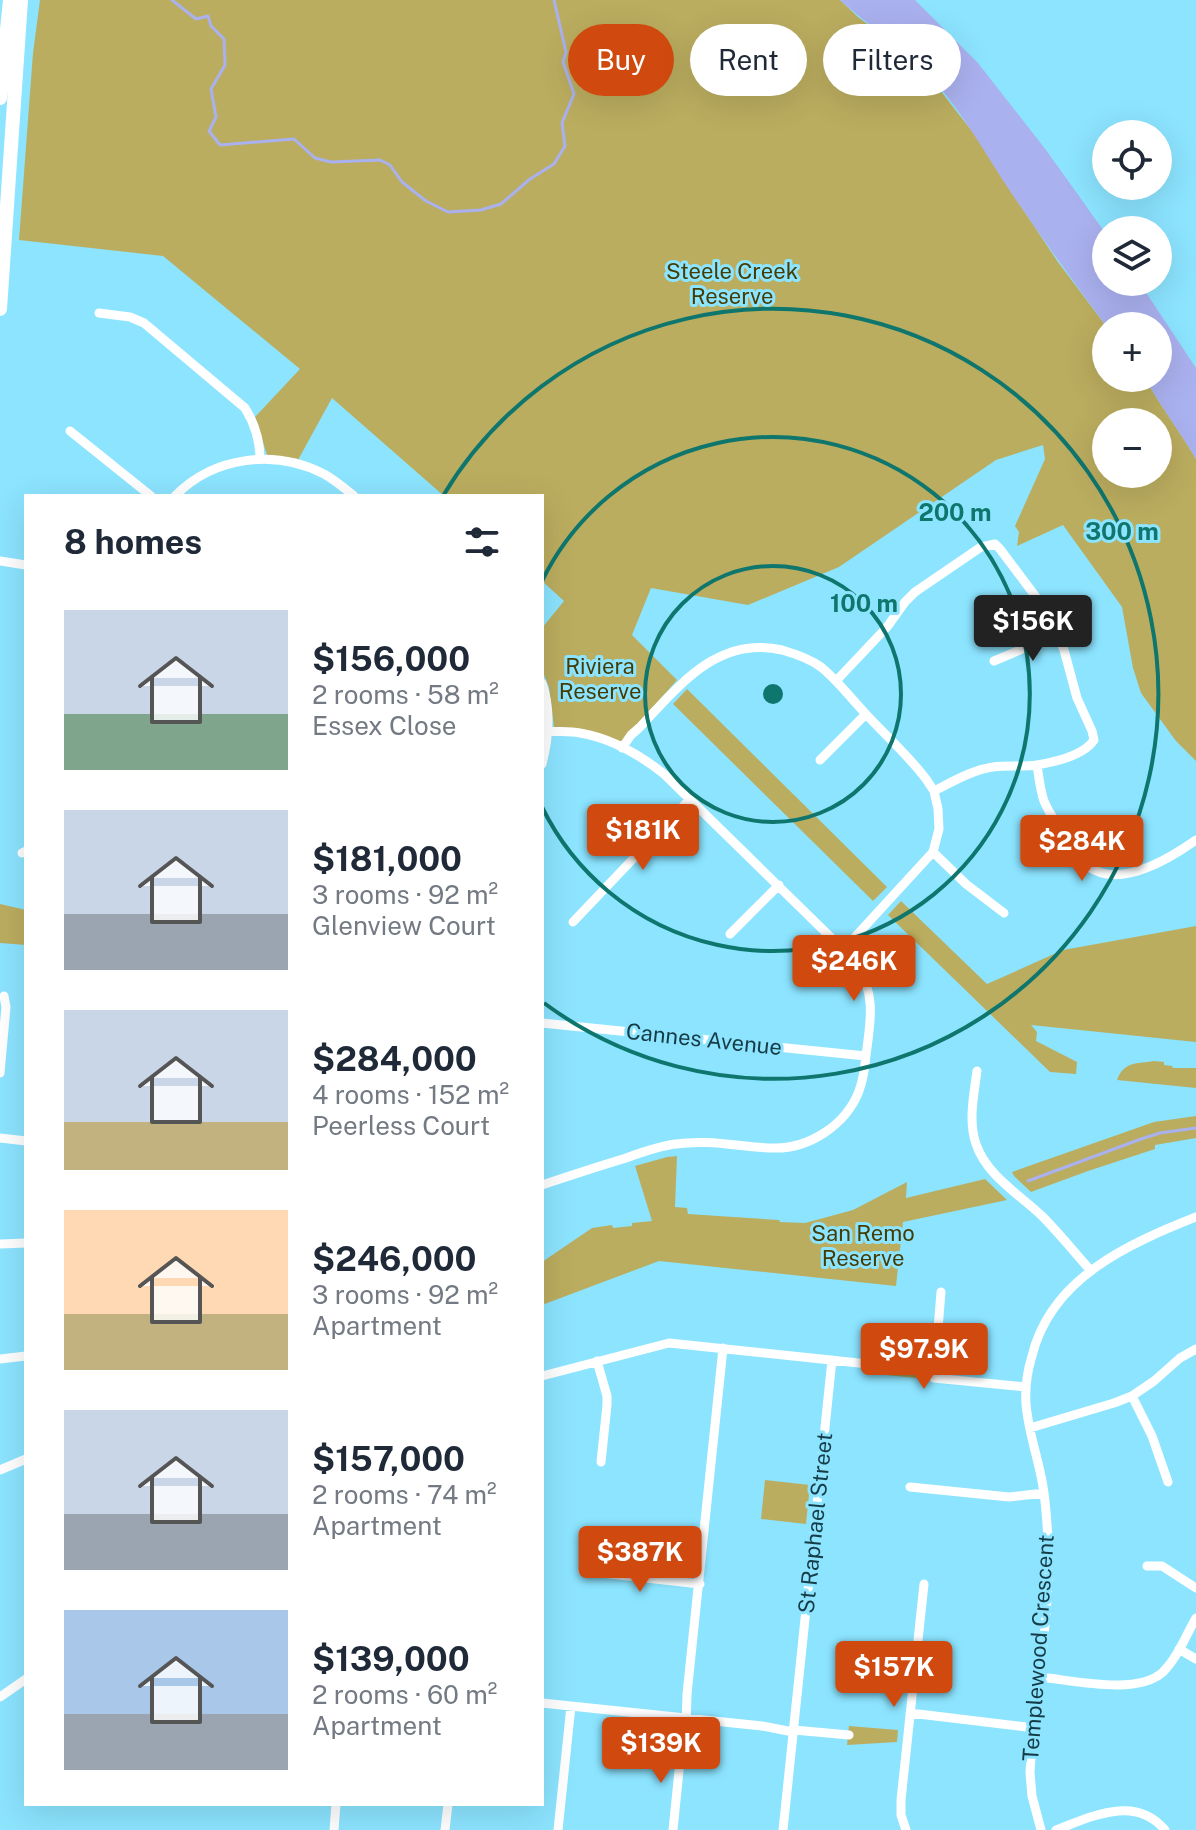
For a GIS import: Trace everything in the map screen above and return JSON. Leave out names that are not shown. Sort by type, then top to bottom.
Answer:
[{"type":"main road","points":[[0,98],[10,0]]},
{"type":"main road","points":[[0,309],[21,0]]},
{"type":"street","points":[[99,313],[130,317],[144,323],[245,408],[256,431],[260,459]]},
{"type":"street","points":[[70,431],[149,494]]},
{"type":"street","points":[[177,494],[209,472],[226,465],[260,459],[292,462],[323,474],[351,494]]},
{"type":"street","points":[[836,681],[915,592],[988,544],[995,544],[1048,613],[1094,740],[1085,749],[1037,765],[992,767],[934,791]]},
{"type":"street","points":[[0,561],[24,565]]},
{"type":"street","points":[[994,661],[1058,634]]},
{"type":"street","points":[[625,749],[631,735],[687,678],[727,653],[748,648],[772,648],[796,654],[819,666],[836,681],[919,769],[934,791],[939,829],[933,852],[844,949]]},
{"type":"street","points":[[544,693],[548,713],[544,753]]},
{"type":"street","points":[[820,760],[866,714]]},
{"type":"street","points":[[544,1184],[675,1144],[702,1142],[775,1148],[795,1146],[815,1138],[835,1125],[849,1110],[859,1092],[871,998],[866,980],[844,949],[664,774],[644,758],[600,738],[578,732],[548,731]]},
{"type":"street","points":[[1037,765],[1044,800],[1051,814],[1078,856],[1099,873],[1113,876],[1158,865],[1196,840]]},
{"type":"street","points":[[573,922],[689,800]]},
{"type":"street","points":[[933,852],[966,884],[1004,913]]},
{"type":"street","points":[[730,934],[779,885]]},
{"type":"street","points":[[0,1073],[6,1007],[4,996]]},
{"type":"street","name":"Cannes Avenue","points":[[544,1023],[866,1056]]},
{"type":"street","points":[[977,1071],[973,1124],[983,1158],[1091,1271]]},
{"type":"street","points":[[0,1138],[24,1141]]},
{"type":"street","name":"Templewood Crescent","points":[[1041,1830],[1030,1773],[1048,1562],[1044,1493],[1030,1428],[1026,1387],[1034,1347],[1052,1309],[1070,1288],[1091,1271],[1127,1247],[1196,1217]]},
{"type":"street","points":[[0,1244],[24,1243]]},
{"type":"street","points":[[941,1292],[934,1378],[1026,1387]]},
{"type":"street","points":[[544,1375],[669,1343],[887,1366]]},
{"type":"street","points":[[673,1830],[723,1348]]},
{"type":"street","points":[[1030,1428],[1132,1396],[1196,1349]]},
{"type":"street","points":[[0,1359],[24,1356]]},
{"type":"street","name":"St Raphael Street","points":[[783,1830],[832,1360]]},
{"type":"street","points":[[597,1361],[607,1396],[601,1462]]},
{"type":"street","points":[[1132,1396],[1152,1436],[1168,1482]]},
{"type":"street","points":[[0,1470],[24,1460]]},
{"type":"street","points":[[910,1487],[1009,1497],[1044,1493]]},
{"type":"street","points":[[1162,1566],[1166,1556]]},
{"type":"street","points":[[1147,1566],[1162,1566],[1196,1588]]},
{"type":"street","points":[[583,1571],[700,1584]]},
{"type":"street","points":[[906,1830],[901,1815],[901,1800],[924,1584]]},
{"type":"street","points":[[1039,1677],[1113,1685],[1136,1684],[1166,1669],[1196,1618]]},
{"type":"street","points":[[1179,1649],[1196,1659]]},
{"type":"street","points":[[0,1697],[24,1680]]},
{"type":"street","points":[[544,1703],[785,1731],[849,1735]]},
{"type":"street","points":[[558,1830],[571,1706]]},
{"type":"street","points":[[910,1713],[1034,1728]]},
{"type":"street","points":[[334,1830],[336,1806]]},
{"type":"street","points":[[445,1830],[448,1806]]},
{"type":"street","points":[[1056,1830],[1103,1812],[1123,1810],[1142,1814],[1165,1830]]},
{"type":"green space","name":"Steele Creek Reserve","points":[[40,0],[840,0],[867,24],[823,24],[823,96],[945,96],[979,140],[1058,262],[1096,312],[1092,312],[1092,392],[1153,392],[1163,408],[1092,408],[1092,488],[1172,488],[1172,422],[1196,459],[1196,761],[1176,741],[1141,693],[1133,668],[1122,607],[1063,525],[1017,546],[1019,532],[1015,526],[1045,459],[1043,445],[996,460],[839,567],[748,605],[651,588],[632,635],[677,680],[622,742],[580,729],[554,727],[549,687],[544,675],[544,626],[564,601],[544,583],[544,494],[442,494],[332,398],[298,460],[267,455],[255,417],[300,369],[163,256],[19,240]]},
{"type":"green space","points":[[687,689],[887,887],[873,901],[673,704]]},
{"type":"green space","points":[[901,901],[987,984],[1063,950],[1196,926],[1196,1042],[1031,1025],[1037,1032],[1036,1041],[1077,1062],[1076,1074],[1050,1072],[888,915]]},
{"type":"green space","points":[[0,904],[24,910],[24,945],[0,943]]},
{"type":"green space","points":[[1164,1062],[1164,1065],[1173,1068],[1196,1068],[1196,1088],[1117,1080],[1127,1066]]},
{"type":"green space","points":[[1196,1116],[1196,1138],[1155,1145],[1155,1149],[1031,1192],[1012,1172],[1154,1122]]},
{"type":"green space","name":"San Remo Reserve","points":[[677,1156],[675,1207],[687,1208],[688,1214],[805,1223],[853,1210],[907,1182],[906,1198],[985,1179],[1007,1200],[903,1222],[896,1286],[659,1261],[544,1304],[544,1261],[592,1228],[632,1226],[632,1223],[652,1221],[635,1166]]},
{"type":"green space","points":[[888,1356],[896,1356],[918,1371],[916,1378],[886,1375]]},
{"type":"green space","points":[[765,1480],[810,1485],[806,1524],[761,1519]]},
{"type":"green space","points":[[849,1726],[898,1730],[897,1742],[847,1745]]},
{"type":"water","points":[[840,0],[915,0],[939,24],[869,24]]},
{"type":"water","points":[[961,46],[978,63],[1046,150],[1093,216],[1092,296],[1148,296],[1159,312],[1096,312],[946,96],[961,96]]},
{"type":"water","points":[[1172,332],[1196,368],[1196,459],[1172,422],[1172,408],[1163,408],[1153,392],[1172,392]]},
{"type":"waterway","points":[[172,0],[196,19],[208,16],[211,26],[224,39],[225,65],[211,89],[216,117],[209,131],[220,145],[294,139],[315,158],[331,162],[380,160],[390,165],[402,182],[426,201],[448,212],[481,210],[501,204],[530,179],[554,164],[565,146],[562,123],[574,94],[563,62],[566,52],[554,0]]},
{"type":"waterway","points":[[1028,1181],[1160,1133],[1196,1128]]},
{"type":"park label","name":"Riviera Reserve","points":[[600,678]]}]
